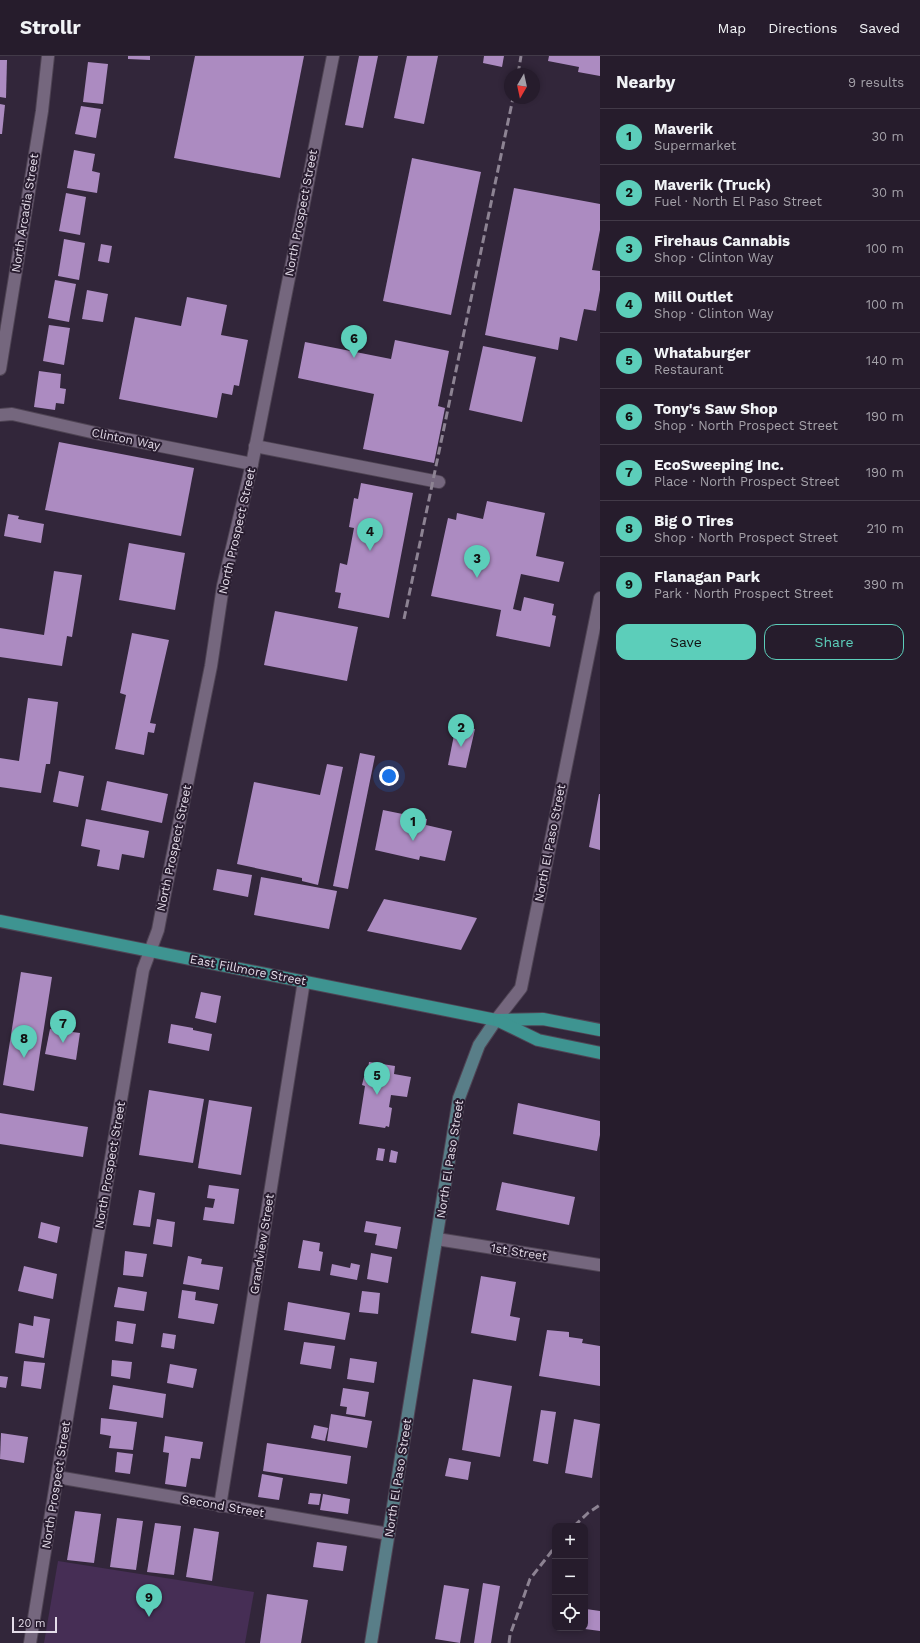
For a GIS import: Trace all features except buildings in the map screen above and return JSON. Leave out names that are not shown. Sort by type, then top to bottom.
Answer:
[{"type":"main road","name":"East Fillmore Street","points":[[0,921],[496,1020],[543,1019],[600,1030]]},
{"type":"main road","name":"East Fillmore Street","points":[[496,1020],[538,1040],[600,1053]]},
{"type":"street","name":"North Arcadia Street","points":[[0,369],[42,111],[48,56]]},
{"type":"street","name":"North Prospect Street","points":[[30,1643],[143,970],[159,923],[211,666],[223,586],[256,446],[333,56]]},
{"type":"street","name":"Clinton Way","points":[[0,415],[12,414],[100,434],[252,464]]},
{"type":"street","points":[[256,446],[439,482]]},
{"type":"street","name":"North El Paso Street","points":[[371,1643],[438,1239],[459,1098],[479,1045],[521,988],[600,598]]},
{"type":"street","name":"Grandview Street","points":[[220,1506],[304,981]]},
{"type":"street","name":"1st Street","points":[[438,1239],[600,1265]]},
{"type":"street","name":"Second Street","points":[[57,1477],[389,1534]]},
{"type":"shaded area","points":[[58,1561],[254,1592],[245,1643],[44,1643]]},
{"type":"railway","points":[[519,68],[521,56]]},
{"type":"railway","points":[[404,619],[512,104]]},
{"type":"railway","points":[[577,1523],[600,1505]]},
{"type":"railway","points":[[509,1643],[510,1635],[530,1579],[552,1551]]},
{"type":"place","name":"Tony's Saw Shop","points":[[354,358]]},
{"type":"place","name":"Mill Outlet","points":[[370,551]]},
{"type":"place","name":"Firehaus Cannabis","points":[[477,578]]},
{"type":"place","name":"Maverik (Truck)","points":[[461,747]]},
{"type":"place","name":"Maverik","points":[[413,841]]},
{"type":"place","name":"EcoSweeping Inc.","points":[[63,1043]]},
{"type":"place","name":"Big O Tires","points":[[24,1058]]},
{"type":"place","name":"Whataburger","points":[[377,1095]]},
{"type":"place","name":"Flanagan Park","points":[[149,1617]]}]
